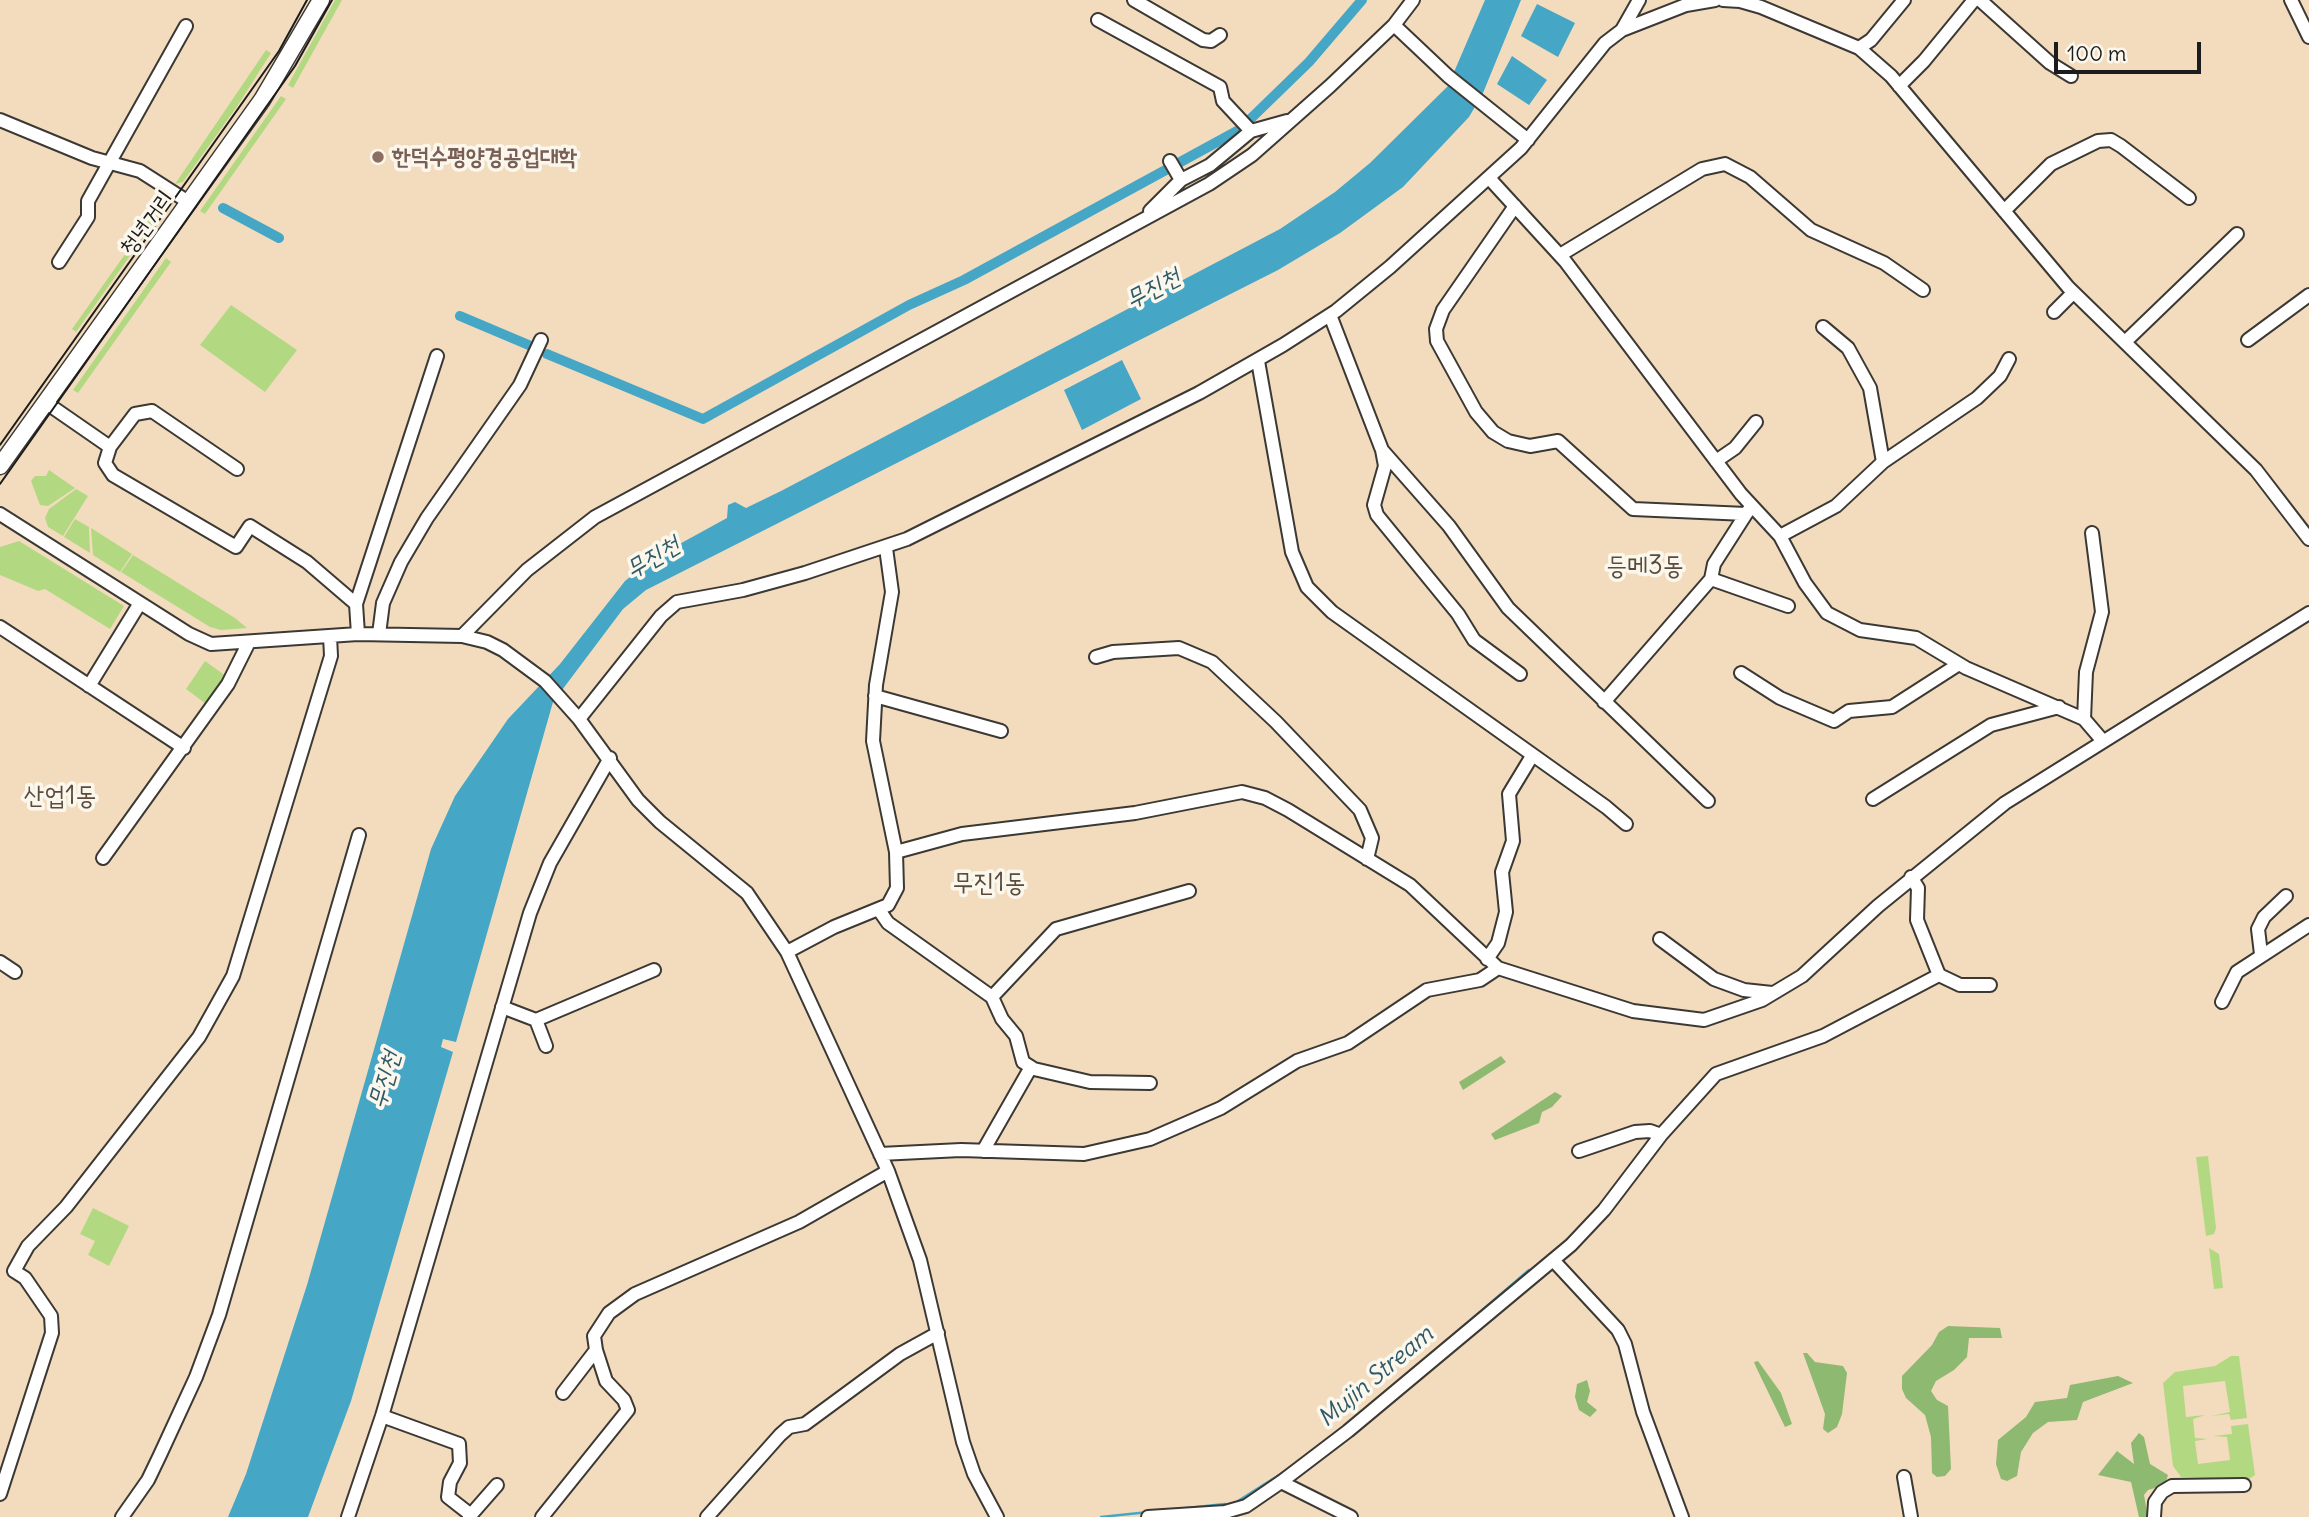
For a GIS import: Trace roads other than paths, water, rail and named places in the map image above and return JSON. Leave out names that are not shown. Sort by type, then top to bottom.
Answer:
[{"type":"main road","name":"청년거리","points":[[0,466],[268,90],[321,0]]},
{"type":"street","points":[[1134,0],[1203,40],[1211,41],[1220,35]]},
{"type":"street","points":[[462,636],[527,570],[595,517],[1209,184],[1252,155],[1291,120],[1394,25],[1413,0]]},
{"type":"street","points":[[1622,30],[1639,0]]},
{"type":"street","points":[[579,719],[660,615],[677,602],[743,590],[886,548],[987,501],[1258,361],[1330,315],[1390,267],[1489,178],[1528,140],[1583,66],[1605,43],[1622,30],[1685,5],[1715,0]]},
{"type":"street","points":[[1723,0],[1740,1],[1760,7],[1859,48],[1899,86],[2073,293],[2126,341],[2256,470],[2309,539]]},
{"type":"street","points":[[1859,48],[1871,40],[1904,0]]},
{"type":"street","points":[[1899,86],[1974,0]]},
{"type":"street","points":[[1980,0],[2050,63],[2071,76]]},
{"type":"street","points":[[2291,0],[2309,37]]},
{"type":"street","points":[[1098,20],[1220,87],[1223,101],[1247,126]]},
{"type":"street","points":[[1394,25],[1448,76],[1528,140]]},
{"type":"street","points":[[58,262],[88,217],[89,201],[186,26]]},
{"type":"street","points":[[0,120],[92,158],[140,171],[190,203]]},
{"type":"street","points":[[1139,222],[1179,177],[1210,165],[1247,126],[1291,120]]},
{"type":"street","points":[[2004,211],[2051,164],[2098,141],[2111,140],[2189,198]]},
{"type":"street","points":[[1170,161],[1179,177]]},
{"type":"street","points":[[1560,255],[1702,169],[1725,164],[1750,177],[1811,230],[1884,263],[1923,290]]},
{"type":"street","points":[[1489,178],[1560,255],[1716,461],[1749,511],[1780,536],[1805,583],[1827,613],[1860,629],[1916,638],[1959,664],[2084,719],[2102,740]]},
{"type":"street","points":[[1516,206],[1443,310],[1436,329],[1437,341],[1476,411],[1493,432],[1508,441],[1530,446],[1558,441],[1633,509],[1749,511]]},
{"type":"street","points":[[2126,341],[2237,234]]},
{"type":"street","points":[[2054,312],[2073,293]]},
{"type":"street","points":[[2248,340],[2309,295]]},
{"type":"street","points":[[1330,315],[1382,450],[1385,466],[1374,505],[1377,515],[1458,614],[1474,640],[1520,674]]},
{"type":"street","points":[[1823,327],[1848,348],[1870,388],[1883,462]]},
{"type":"street","points":[[379,634],[383,603],[401,562],[427,518],[520,385],[541,340]]},
{"type":"street","points":[[358,634],[356,604],[437,356]]},
{"type":"street","points":[[1780,536],[1836,506],[1883,462],[1977,398],[2000,376],[2010,359]]},
{"type":"street","points":[[1258,361],[1292,552],[1307,587],[1332,612],[1626,824]]},
{"type":"street","points":[[45,402],[110,447]]},
{"type":"street","points":[[237,469],[152,411],[143,410],[135,414],[110,447],[105,464],[113,475],[236,547],[250,526],[307,562],[356,604]]},
{"type":"street","points":[[1716,461],[1735,449],[1756,422]]},
{"type":"street","points":[[1382,450],[1449,526],[1508,608],[1708,801]]},
{"type":"street","points":[[1604,702],[1711,579],[1714,564],[1749,511]]},
{"type":"street","points":[[0,514],[140,603],[211,644],[358,634],[462,636],[487,642],[503,650],[545,681],[563,699],[610,758],[638,800],[660,822],[747,892],[787,953],[887,1171],[920,1260],[963,1442],[974,1474],[998,1517]]},
{"type":"street","points":[[2084,719],[2086,672],[2102,612],[2092,533]]},
{"type":"street","points":[[787,953],[834,927],[879,909],[894,898],[896,852],[873,741],[876,696],[892,592],[886,548]]},
{"type":"street","points":[[1711,579],[1788,606]]},
{"type":"street","points":[[89,686],[140,603]]},
{"type":"street","points":[[896,852],[962,834],[1135,813],[1242,792],[1265,797],[1409,885],[1498,968],[1633,1011],[1704,1020],[1732,1013],[1802,976],[1833,951],[1911,877],[2005,803],[2309,613]]},
{"type":"street","points":[[0,628],[184,747]]},
{"type":"street","points":[[14,1271],[27,1246],[66,1208],[199,1037],[233,976],[331,656],[330,636]]},
{"type":"street","points":[[103,858],[228,684],[249,642]]},
{"type":"street","points":[[1096,657],[1113,652],[1178,648],[1212,662],[1276,722],[1360,810],[1372,838],[1367,859]]},
{"type":"street","points":[[1741,673],[1780,698],[1834,721],[1849,711],[1892,707],[1959,664]]},
{"type":"street","points":[[876,696],[1000,731]]},
{"type":"street","points":[[1873,799],[1991,725],[2029,713],[2061,707]]},
{"type":"street","points":[[1487,959],[1498,943],[1506,912],[1502,872],[1513,841],[1509,794],[1532,756]]},
{"type":"street","points":[[348,1517],[382,1416],[530,913],[550,863],[610,758]]},
{"type":"street","points":[[122,1517],[154,1468],[197,1376],[219,1315],[359,835]]},
{"type":"street","points":[[1911,877],[1918,888],[1917,920],[1940,975],[1960,985],[1990,985]]},
{"type":"street","points":[[992,997],[1056,929],[1189,891]]},
{"type":"street","points":[[2261,954],[2258,929],[2264,917],[2286,896]]},
{"type":"street","points":[[879,909],[888,923],[992,997],[1002,1019],[1016,1036],[1023,1062],[1031,1067],[1090,1082],[1150,1083]]},
{"type":"street","points":[[2222,1002],[2237,972],[2309,925]]},
{"type":"street","points":[[1660,939],[1714,979],[1744,990],[1773,993]]},
{"type":"street","points":[[0,962],[15,972]]},
{"type":"street","points":[[880,1154],[983,1150],[1084,1154],[1150,1139],[1221,1108],[1297,1061],[1348,1043],[1427,990],[1479,980],[1498,968]]},
{"type":"street","points":[[502,1007],[536,1020],[654,970]]},
{"type":"street","points":[[1148,1517],[1225,1512],[1246,1506],[1348,1432],[1553,1260],[1604,1210],[1661,1135],[1716,1074],[1824,1036],[1940,975]]},
{"type":"street","points":[[536,1020],[546,1045]]},
{"type":"street","points":[[983,1150],[1031,1067]]},
{"type":"street","points":[[1579,1151],[1635,1132],[1650,1130],[1661,1135]]},
{"type":"street","points":[[542,1517],[628,1410],[624,1400],[606,1381],[594,1336],[598,1325],[625,1299],[799,1222],[887,1171]]},
{"type":"street","points":[[1553,1260],[1622,1337],[1643,1412],[1682,1517]]},
{"type":"street","points":[[0,1271],[14,1271],[25,1278],[51,1316],[51,1333],[0,1494]]},
{"type":"street","points":[[707,1517],[780,1434],[789,1427],[805,1424],[900,1354],[938,1332]]},
{"type":"street","points":[[564,1394],[596,1350]]},
{"type":"street","points":[[382,1416],[459,1444],[460,1463],[450,1482],[448,1497],[470,1516],[498,1485]]},
{"type":"street","points":[[1904,1477],[1911,1517]]},
{"type":"street","points":[[1281,1482],[1351,1517]]},
{"type":"street","points":[[2154,1517],[2155,1502],[2162,1492],[2172,1486],[2244,1485]]},
{"type":"water","name":"무진천","points":[[1485,0],[1521,0],[1483,93],[1469,117],[1403,187],[1340,233],[1278,270],[646,590],[623,609],[553,702],[456,1042],[443,1039],[441,1047],[453,1052],[351,1401],[308,1517],[228,1517],[246,1474],[307,1285],[431,849],[455,796],[508,719],[560,664],[625,581],[654,558],[727,518],[728,505],[735,502],[746,508],[781,491],[1280,229],[1335,192],[1370,163],[1448,86]]},
{"type":"water","points":[[1537,4],[1575,23],[1558,57],[1521,36]]},
{"type":"water","points":[[1512,56],[1547,80],[1529,105],[1497,84]]},
{"type":"water","points":[[1122,360],[1141,399],[1082,430],[1064,390]]},
{"type":"waterway","points":[[547,354],[703,419],[909,305],[964,280],[1239,130],[1309,62],[1362,0]]},
{"type":"waterway","points":[[223,208],[279,238]]},
{"type":"waterway","points":[[460,316],[531,346]]},
{"type":"waterway","name":"Mujin Stream","points":[[1425,1359],[1529,1270]]},
{"type":"waterway","name":"Mujin Stream","points":[[1238,1501],[1290,1468]]},
{"type":"waterway","name":"Mujin Stream","points":[[1101,1517],[1225,1504]]},
{"type":"tram line","points":[[0,445],[279,51],[307,0]]},
{"type":"tram line","points":[[0,484],[295,66],[332,0]]},
{"type":"place","name":"한덕수평양경공업대학","points":[[378,157]]},
{"type":"district","name":"등메3동","points":[[1645,567]]},
{"type":"district","name":"산업1동","points":[[60,797]]},
{"type":"district","name":"무진1동","points":[[989,884]]}]
